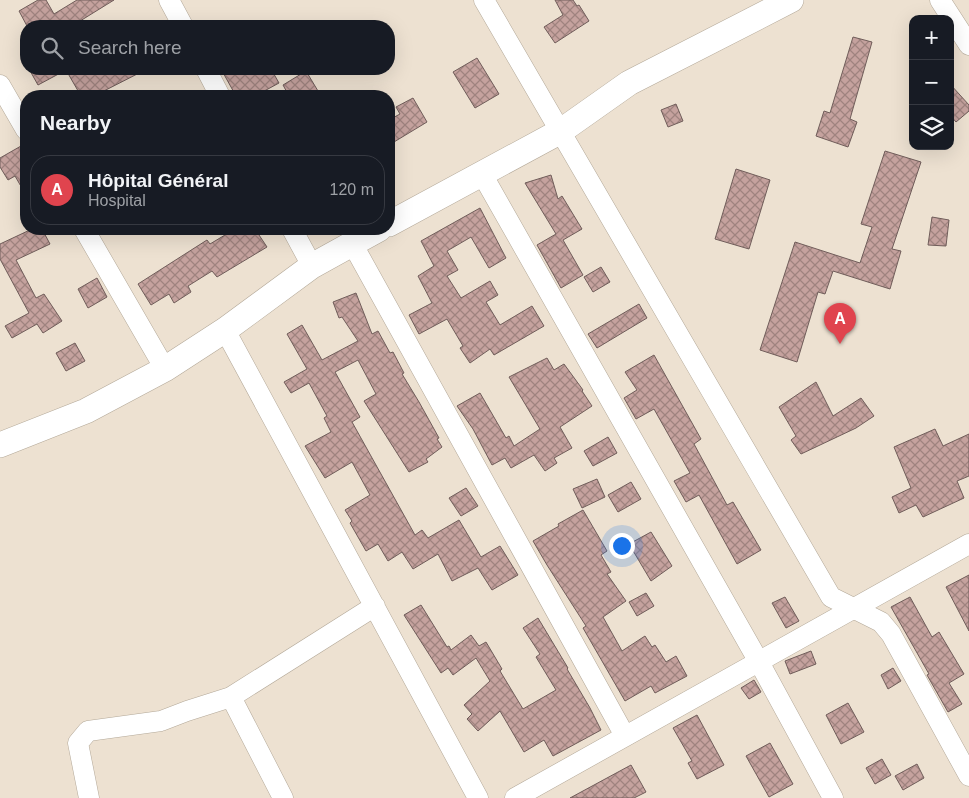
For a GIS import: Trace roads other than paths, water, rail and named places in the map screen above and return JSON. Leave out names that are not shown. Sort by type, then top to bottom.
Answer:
[{"type":"street","points":[[169,0],[180,20]]},
{"type":"street","points":[[484,0],[831,596],[881,622],[891,634],[969,776]]},
{"type":"street","points":[[395,221],[561,131],[629,83],[791,0]]},
{"type":"street","points":[[940,0],[969,45]]},
{"type":"street","points":[[209,75],[217,90]]},
{"type":"street","points":[[0,85],[20,120]]},
{"type":"street","points":[[482,174],[759,662],[833,798]]},
{"type":"street","points":[[88,235],[166,369]]},
{"type":"street","points":[[295,235],[312,266]]},
{"type":"street","points":[[0,445],[86,411],[166,369],[225,330],[312,266],[367,235]]},
{"type":"street","points":[[352,243],[625,736]]},
{"type":"street","points":[[225,330],[478,798]]},
{"type":"street","points":[[515,798],[969,544]]},
{"type":"street","points":[[89,798],[78,744],[88,731],[161,721],[231,697],[375,606]]},
{"type":"street","points":[[231,697],[283,798]]},
{"type":"place","name":"Hôpital Général","points":[[840,344]]}]
